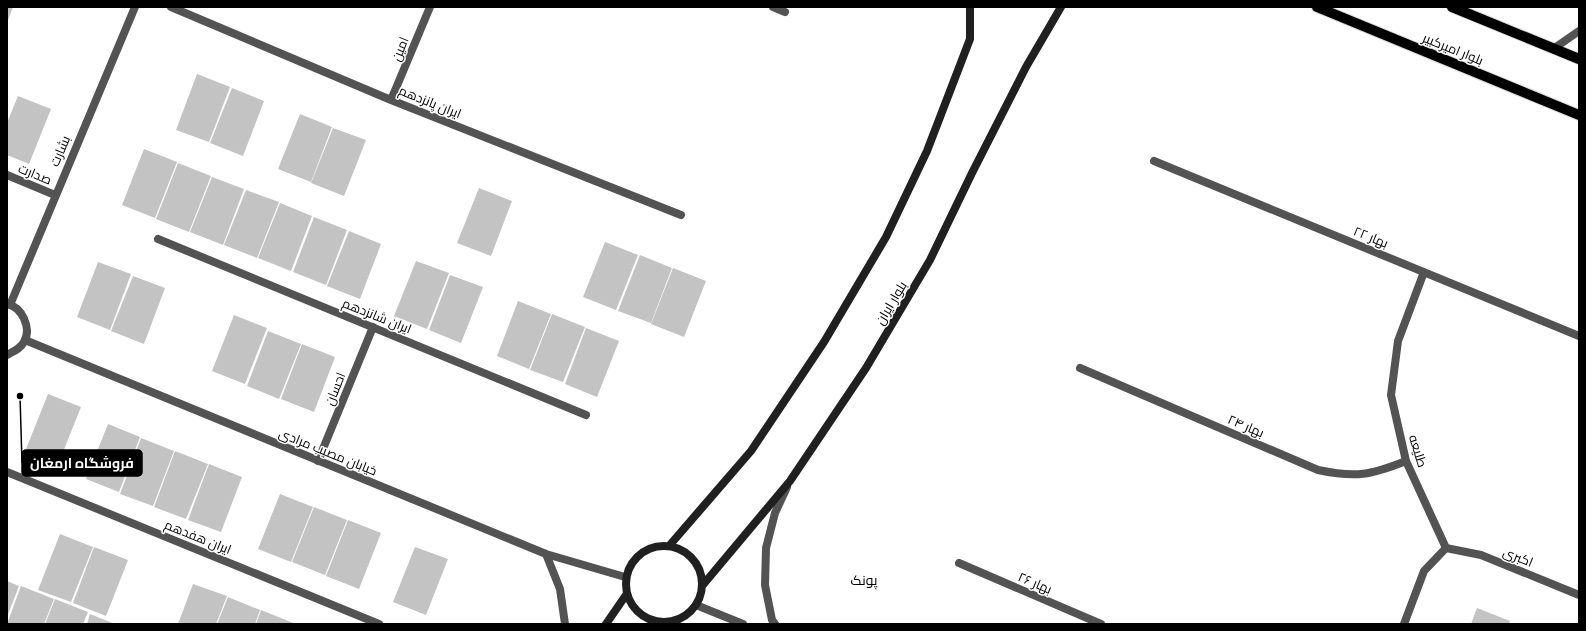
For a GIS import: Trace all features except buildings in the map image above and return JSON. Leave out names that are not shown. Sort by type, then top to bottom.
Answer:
[{"type":"main road","points":[[669,546],[751,451],[824,342],[886,237],[927,151],[970,39],[970,7]]},
{"type":"main road","name":"بلوار ایران","points":[[702,586],[790,481],[866,368],[930,260],[972,172],[1024,71],[1061,7]]},
{"type":"main road","name":"بلوار امیرکبیر","points":[[1317,7],[1579,115]]},
{"type":"main road","points":[[1452,7],[1579,59]]},
{"type":"main road","points":[[657,546],[669,546],[686,553],[693,560],[698,568],[702,586],[696,605],[684,617],[674,622],[656,622],[637,612],[631,604],[626,595],[626,577],[630,566],[636,557],[646,550],[657,546]]},
{"type":"main road","points":[[606,624],[626,595]]},
{"type":"street","name":"بشارت","points":[[8,305],[134,7]]},
{"type":"street","name":"ایران پانزدهم","points":[[171,7],[391,100],[681,215]]},
{"type":"street","name":"امین","points":[[391,100],[430,7]]},
{"type":"street","points":[[774,7],[785,12]]},
{"type":"street","points":[[1553,48],[1579,31]]},
{"type":"street","name":"بهار ۲۲","points":[[1154,161],[1579,336]]},
{"type":"street","name":"صدارت","points":[[7,176],[55,195]]},
{"type":"street","name":"ایران شانزدهم","points":[[158,239],[586,415]]},
{"type":"street","name":"طلیعه","points":[[1424,272],[1398,342],[1391,395],[1406,461],[1446,548]]},
{"type":"street","points":[[7,355],[17,350],[25,340],[27,330],[25,320],[19,311],[8,305]]},
{"type":"street","name":"احسان","points":[[318,461],[373,327]]},
{"type":"street","name":"خیابان مصیب مرادی","points":[[25,340],[546,554],[626,577]]},
{"type":"street","name":"بهار ۲۴","points":[[1080,368],[1318,470],[1339,474],[1361,475],[1383,470],[1406,461]]},
{"type":"street","name":"ایران هفدهم","points":[[7,472],[379,624]]},
{"type":"street","points":[[776,624],[772,620],[765,585],[766,548],[774,513],[790,481]]},
{"type":"street","points":[[1404,624],[1424,572],[1446,548]]},
{"type":"street","name":"اکبری","points":[[1446,548],[1481,555],[1579,595]]},
{"type":"street","points":[[546,554],[560,589],[565,624]]},
{"type":"street","name":"بهار ۲۶","points":[[960,563],[1101,624]]},
{"type":"street","points":[[696,605],[743,624]]},
{"type":"place","name":"فروشگاه ارمغان","points":[[20,396]]},
{"type":"district","name":"پونک","points":[[864,580]]}]
